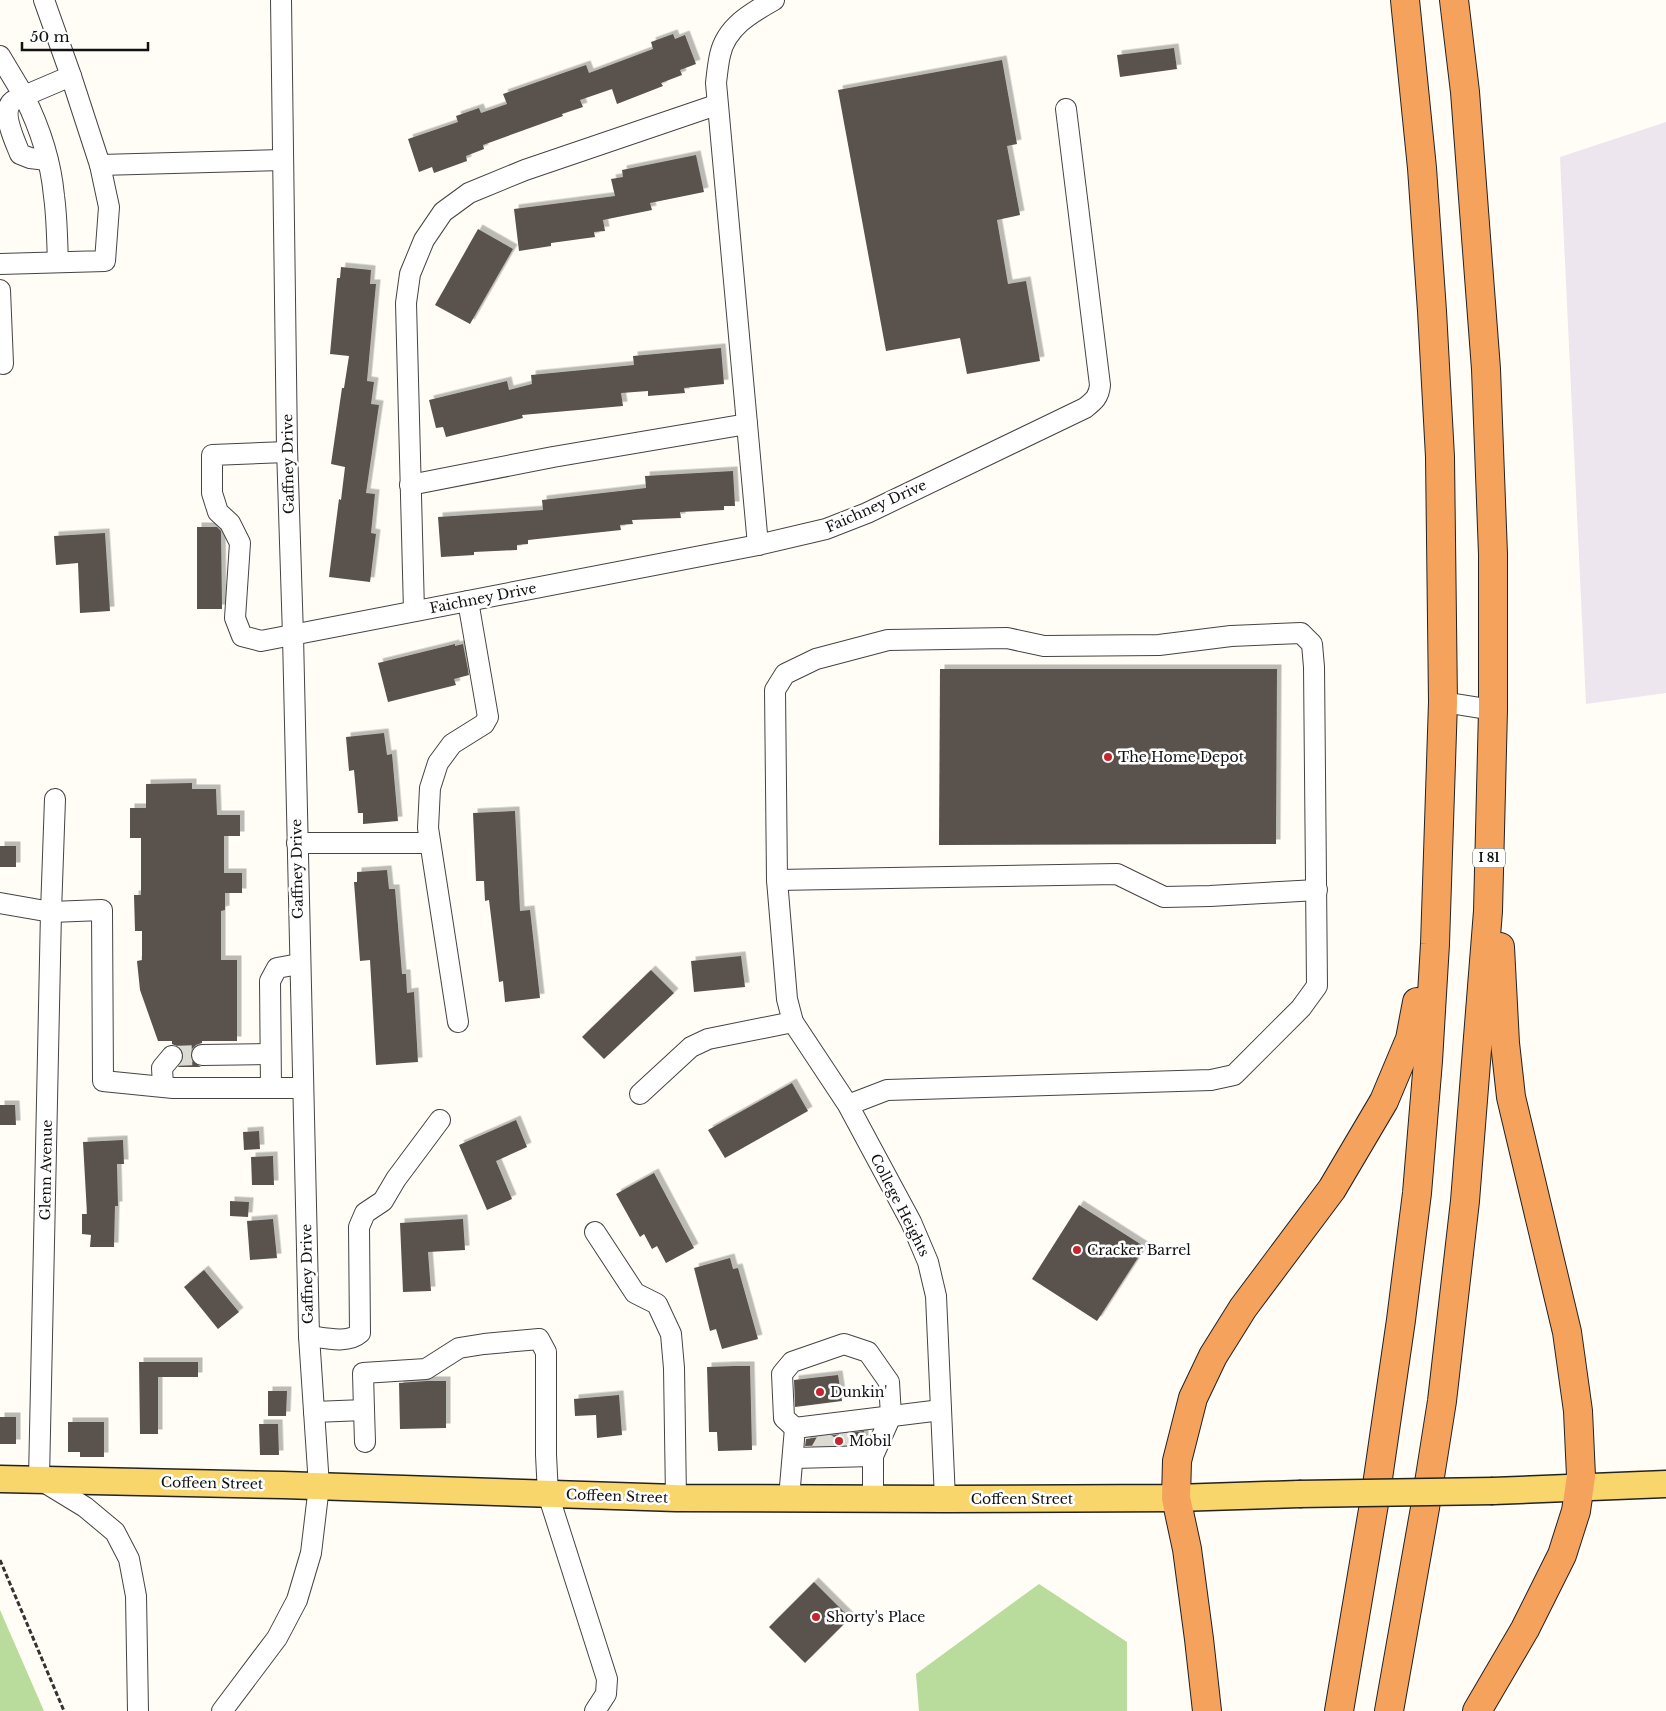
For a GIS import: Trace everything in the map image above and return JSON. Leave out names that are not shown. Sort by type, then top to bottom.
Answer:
[{"type":"highway","points":[[1339,1711],[1376,1492],[1398,1346],[1417,1193],[1435,944],[1443,702],[1440,457],[1422,168],[1404,0]]},
{"type":"highway","name":"I 81","points":[[1389,1711],[1442,1401],[1465,1201],[1488,911],[1493,710],[1493,554],[1486,369],[1465,92],[1454,0]]},
{"type":"highway","points":[[1207,1711],[1200,1639],[1187,1549],[1176,1498],[1177,1461],[1192,1398],[1213,1356],[1244,1308],[1332,1189],[1384,1101],[1410,1039],[1425,952],[1431,614],[1440,457]]},
{"type":"highway","points":[[1477,1711],[1525,1629],[1562,1555],[1576,1511],[1581,1476],[1578,1411],[1567,1332],[1511,1097],[1505,1043],[1499,929],[1493,554]]},
{"type":"main road","name":"Coffeen Street","points":[[0,1480],[39,1479],[319,1486],[676,1498],[873,1499],[1176,1498],[1666,1484]]},
{"type":"street","points":[[0,264],[105,261],[109,207],[100,165],[44,0]]},
{"type":"street","name":"Gaffney Drive","points":[[222,1711],[278,1638],[297,1600],[311,1553],[319,1486],[309,1336],[296,843],[293,636],[287,452],[281,0]]},
{"type":"street","points":[[758,545],[716,105],[716,83],[720,53],[730,31],[739,22],[774,0]]},
{"type":"street","points":[[0,56],[34,116],[47,160],[54,195],[58,262]]},
{"type":"street","points":[[24,96],[71,76]]},
{"type":"street","points":[[414,611],[406,303],[410,274],[424,240],[443,212],[469,193],[525,170],[716,105]]},
{"type":"street","name":"Faichney Drive","points":[[287,452],[212,455],[212,493],[218,512],[230,523],[240,542],[235,618],[242,636],[261,641],[758,545],[826,529],[867,513],[1085,408],[1095,401],[1100,393],[1066,109]]},
{"type":"street","points":[[100,165],[283,160]]},
{"type":"street","points":[[0,290],[3,364]]},
{"type":"street","points":[[410,485],[553,457],[747,424]]},
{"type":"street","points":[[458,1022],[428,828],[430,788],[438,763],[452,744],[484,724],[488,716],[468,601]]},
{"type":"street","name":"College Heights","points":[[946,1499],[936,1296],[928,1262],[911,1222],[848,1105],[794,1022],[787,999],[777,880],[775,690],[785,674],[816,659],[888,640],[1007,638],[1044,646],[1159,645],[1232,636],[1301,632],[1312,644],[1314,667],[1317,890]]},
{"type":"street","points":[[1443,702],[1493,710]]},
{"type":"street","name":"Glenn Avenue","points":[[39,1479],[55,799]]},
{"type":"street","points":[[296,843],[430,843]]},
{"type":"street","points":[[777,880],[1117,874],[1164,897],[1317,890],[1317,986],[1301,1008],[1234,1075],[1212,1080],[886,1090],[848,1105]]},
{"type":"street","points":[[0,903],[51,912],[102,910],[103,1081],[163,1086],[303,1088]]},
{"type":"street","points":[[271,1088],[270,981],[277,968],[300,964]]},
{"type":"street","points":[[640,1094],[691,1047],[708,1039],[794,1022]]},
{"type":"street","points":[[202,1055],[270,1054]]},
{"type":"street","points":[[163,1086],[162,1068],[172,1056]]},
{"type":"street","points":[[309,1336],[344,1339],[355,1338],[360,1333],[359,1227],[365,1213],[383,1201],[396,1179],[440,1120]]},
{"type":"street","points":[[595,1232],[635,1293],[657,1304],[671,1334],[674,1368],[676,1498]]},
{"type":"street","points":[[365,1442],[363,1372],[426,1370],[459,1348],[539,1339],[546,1352],[548,1494],[607,1679],[606,1694],[595,1711]]},
{"type":"street","points":[[873,1499],[873,1456],[892,1416],[889,1382],[868,1352],[844,1344],[792,1362],[782,1374],[784,1418],[795,1428],[844,1427],[892,1416],[941,1410]]},
{"type":"street","points":[[314,1412],[364,1410]]},
{"type":"street","points":[[790,1498],[795,1428]]},
{"type":"street","points":[[793,1458],[829,1454],[873,1456]]},
{"type":"street","points":[[39,1479],[85,1507],[115,1532],[129,1559],[136,1596],[138,1711]]},
{"type":"street","points":[[131,1711],[137,1686]]},
{"type":"path","points":[[0,1560],[64,1711]]},
{"type":"shaded area","points":[[1666,122],[1666,693],[1586,704],[1560,157]]},
{"type":"green space","points":[[1039,1584],[1127,1642],[1127,1711],[919,1711],[916,1674]]},
{"type":"green space","points":[[0,1610],[44,1711],[0,1711]]},
{"type":"building","points":[[673,34],[675,39],[685,35],[696,64],[680,70],[682,75],[661,83],[663,86],[617,104],[612,89],[580,100],[583,107],[483,145],[484,149],[466,156],[467,161],[434,173],[432,167],[419,172],[408,139],[458,122],[456,116],[479,108],[481,113],[507,104],[503,94],[586,65],[589,73],[653,49],[651,42]]},
{"type":"building","points":[[1174,48],[1177,69],[1120,77],[1117,55]]},
{"type":"building","points":[[1002,60],[1017,144],[1007,146],[1020,215],[997,220],[1008,284],[1026,281],[1040,361],[967,374],[960,338],[886,351],[838,90]]},
{"type":"building","points":[[696,155],[704,192],[650,203],[652,210],[603,220],[605,231],[594,232],[595,237],[551,243],[551,246],[519,251],[514,209],[615,196],[611,179],[623,177],[622,170]]},
{"type":"building","points":[[478,229],[513,249],[470,324],[435,305]]},
{"type":"building","points":[[341,267],[371,270],[370,284],[376,284],[367,381],[374,382],[371,404],[379,405],[366,493],[375,494],[371,533],[376,534],[370,582],[329,577],[345,467],[331,464],[342,388],[344,388],[349,356],[330,354],[337,278],[340,278]]},
{"type":"building","points":[[721,348],[724,384],[684,388],[685,393],[648,396],[648,391],[621,393],[623,406],[522,415],[523,418],[446,437],[443,427],[436,428],[429,400],[507,381],[509,390],[532,384],[531,375],[634,365],[633,356]]},
{"type":"building","points":[[733,471],[735,506],[724,506],[724,510],[680,512],[681,518],[632,520],[633,524],[620,525],[621,530],[528,540],[528,544],[517,545],[517,550],[474,552],[474,555],[441,557],[438,517],[543,510],[542,500],[646,488],[645,476]]},
{"type":"building","points":[[197,527],[217,527],[221,531],[222,609],[197,609]]},
{"type":"building","points":[[105,533],[110,611],[80,613],[78,563],[56,565],[54,536]]},
{"type":"building","points":[[455,644],[455,646],[463,644],[469,675],[454,679],[456,685],[388,702],[378,663]]},
{"type":"building","name":"The Home Depot","points":[[940,669],[1277,669],[1276,844],[939,845]]},
{"type":"building","points":[[384,733],[387,755],[392,754],[398,821],[363,824],[363,813],[358,813],[354,770],[349,771],[346,737]]},
{"type":"building","points":[[192,783],[192,789],[216,789],[217,815],[240,815],[240,836],[224,836],[224,873],[242,873],[242,893],[225,893],[225,910],[221,911],[221,960],[237,960],[237,1041],[202,1041],[202,1043],[192,1049],[190,1055],[192,1061],[201,1067],[178,1067],[184,1058],[183,1051],[172,1044],[172,1041],[158,1041],[140,990],[137,961],[142,960],[142,931],[135,931],[134,895],[141,895],[141,838],[130,838],[130,808],[146,808],[146,784]]},
{"type":"building","points":[[515,811],[520,911],[530,910],[540,998],[505,1002],[503,981],[499,982],[489,900],[485,901],[484,881],[476,881],[473,813]]},
{"type":"building","points":[[0,846],[16,846],[16,867],[0,867]]},
{"type":"building","points":[[387,870],[389,889],[395,889],[402,974],[406,974],[407,993],[414,992],[418,1062],[376,1065],[370,960],[360,961],[354,882],[357,882],[357,872]]},
{"type":"building","points":[[741,956],[745,987],[694,992],[691,961]]},
{"type":"building","points":[[651,970],[674,993],[604,1059],[582,1037]]},
{"type":"building","points":[[792,1083],[808,1111],[725,1158],[708,1130]]},
{"type":"building","points":[[0,1105],[15,1105],[16,1125],[0,1125]]},
{"type":"building","points":[[516,1120],[527,1147],[496,1161],[512,1199],[487,1210],[459,1145]]},
{"type":"building","points":[[259,1131],[260,1149],[244,1150],[243,1132]]},
{"type":"building","points":[[123,1140],[124,1164],[117,1164],[118,1206],[115,1206],[114,1247],[90,1247],[91,1235],[82,1234],[82,1214],[87,1214],[83,1142]]},
{"type":"building","points":[[273,1156],[274,1185],[252,1185],[251,1157]]},
{"type":"building","points":[[654,1173],[694,1248],[666,1263],[657,1246],[652,1249],[644,1234],[640,1237],[616,1194]]},
{"type":"building","points":[[230,1201],[249,1202],[248,1217],[230,1216]]},
{"type":"building","points":[[1079,1205],[1145,1247],[1097,1321],[1032,1279]]},
{"type":"building","points":[[273,1219],[277,1258],[250,1260],[247,1221]]},
{"type":"building","points":[[463,1219],[465,1250],[428,1252],[431,1291],[403,1292],[400,1223]]},
{"type":"building","points":[[730,1258],[733,1269],[738,1268],[758,1339],[722,1349],[716,1329],[710,1331],[694,1268]]},
{"type":"building","points":[[204,1270],[239,1312],[218,1329],[184,1287]]},
{"type":"building","points":[[139,1362],[198,1362],[198,1377],[158,1377],[158,1434],[140,1434]]},
{"type":"building","points":[[750,1366],[752,1450],[718,1451],[717,1432],[709,1432],[707,1367]]},
{"type":"building","points":[[838,1375],[842,1401],[795,1407],[794,1380]]},
{"type":"building","points":[[446,1381],[446,1428],[400,1429],[399,1383]]},
{"type":"building","points":[[268,1391],[287,1391],[286,1416],[268,1416]]},
{"type":"building","points":[[619,1395],[622,1435],[597,1438],[596,1415],[575,1416],[574,1399]]},
{"type":"building","points":[[0,1417],[16,1417],[16,1444],[0,1444]]},
{"type":"building","points":[[68,1422],[104,1422],[104,1457],[80,1457],[80,1452],[68,1452]]},
{"type":"building","points":[[259,1424],[278,1424],[279,1455],[260,1455]]},
{"type":"building","points":[[864,1431],[864,1444],[805,1446],[806,1439]]},
{"type":"building","points":[[814,1582],[850,1618],[805,1663],[769,1627]]},
{"type":"tunnel","points":[[172,1056],[202,1055]]},
{"type":"tunnel","points":[[841,1451],[852,1431]]},
{"type":"tunnel","points":[[820,1452],[831,1432]]},
{"type":"place","name":"The Home Depot","points":[[1108,757]]},
{"type":"place","name":"Cracker Barrel","points":[[1077,1250]]},
{"type":"place","name":"Dunkin'","points":[[820,1392]]},
{"type":"place","name":"Mobil","points":[[839,1441]]},
{"type":"place","name":"Shorty's Place","points":[[816,1617]]}]
